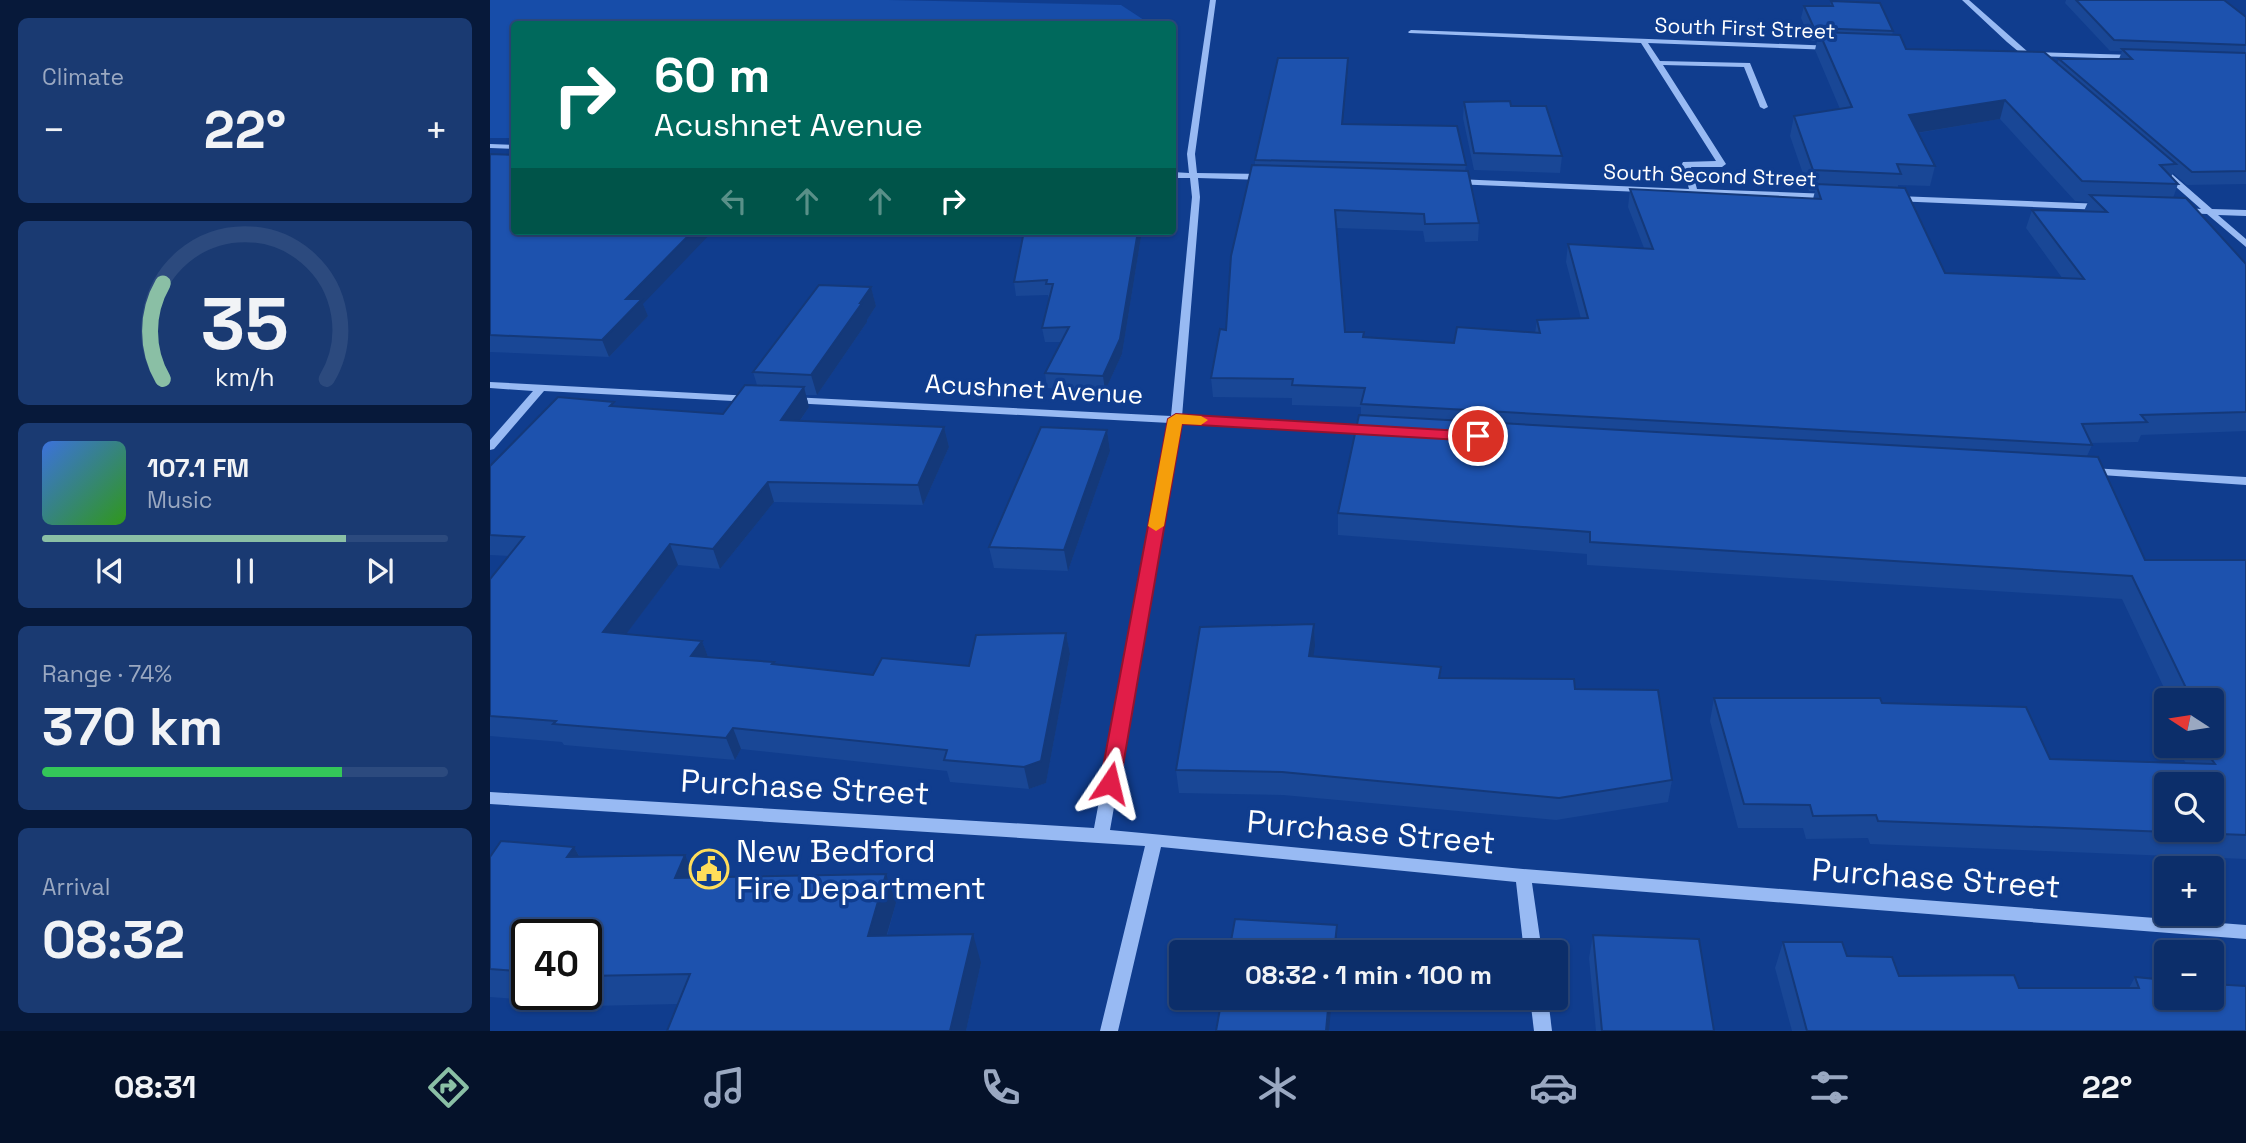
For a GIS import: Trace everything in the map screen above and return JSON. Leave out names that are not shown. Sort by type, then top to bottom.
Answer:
[{"type":"street","points":[[1101,835],[1176,419],[1196,197],[1191,154],[1213,0]]},
{"type":"street","points":[[1965,0],[2009,41],[2038,63]]},
{"type":"street","name":"South First Street","points":[[1411,33],[1836,48]]},
{"type":"street","points":[[1644,42],[1722,164],[1686,164],[1694,192]]},
{"type":"street","points":[[2014,53],[2137,57]]},
{"type":"street","points":[[1658,63],[1747,65],[1764,107]]},
{"type":"street","points":[[490,146],[511,147]]},
{"type":"street","points":[[2150,159],[2246,244]]},
{"type":"street","points":[[1176,175],[1273,177]]},
{"type":"street","name":"South Second Street","points":[[1447,182],[1840,197]]},
{"type":"street","points":[[1881,199],[2113,208]]},
{"type":"street","points":[[2168,210],[2246,213]]},
{"type":"street","points":[[490,385],[762,399]]},
{"type":"street","points":[[490,447],[541,388]]},
{"type":"street","name":"Acushnet Avenue","points":[[775,400],[1384,431]]},
{"type":"street","points":[[2079,471],[2246,481]]},
{"type":"street","name":"Purchase Street","points":[[490,798],[1101,835],[1523,876],[2246,932]]},
{"type":"street","points":[[1109,1031],[1154,841]]},
{"type":"street","points":[[1523,876],[1531,940]]},
{"type":"street","points":[[1540,1010],[1543,1031]]},
{"type":"shaded area","points":[[490,0],[889,0],[1121,5],[1145,21],[511,21],[511,138],[490,138]]},
{"type":"building","points":[[2076,0],[2224,0],[2246,17],[2246,45],[2114,40]]},
{"type":"building","points":[[1831,1],[1880,3],[1893,31],[1814,28],[1804,6],[1833,6]]},
{"type":"building","points":[[1819,32],[1900,35],[1906,49],[2044,52],[2176,164],[2160,165],[2178,184],[2082,181],[2005,100],[1909,115],[1935,166],[1897,164],[1901,174],[1813,170],[1794,116],[1852,107]]},
{"type":"building","points":[[2122,49],[2246,53],[2246,171],[2192,172],[2059,59],[2132,59]]},
{"type":"building","points":[[1278,58],[1348,58],[1342,124],[1457,126],[1466,165],[1255,160]]},
{"type":"building","points":[[1510,101],[1511,106],[1546,106],[1562,156],[1474,153],[1464,102]]},
{"type":"building","points":[[490,154],[511,155],[511,235],[689,235],[626,299],[642,299],[602,340],[490,335]]},
{"type":"building","points":[[1252,165],[1468,171],[1479,223],[1425,224],[1424,214],[1335,210],[1345,332],[1364,332],[1363,337],[1454,343],[1457,327],[1540,333],[1537,320],[1588,318],[1568,244],[1653,249],[1630,189],[1821,199],[1816,184],[1905,188],[1945,273],[2084,279],[2032,210],[2107,212],[2090,195],[2186,198],[2246,264],[2246,412],[2141,415],[2147,422],[2082,424],[2092,445],[1361,404],[1365,388],[1292,385],[1293,379],[1211,378],[1220,329],[1226,330],[1231,256]]},
{"type":"building","points":[[1023,235],[1137,235],[1120,339],[1103,376],[1045,373],[1069,327],[1042,328],[1053,284],[1046,284],[1047,280],[1014,282]]},
{"type":"building","points":[[819,285],[871,287],[811,375],[753,372]]},
{"type":"building","points":[[745,385],[804,387],[781,420],[944,427],[918,485],[768,482],[713,549],[670,544],[603,632],[702,641],[691,656],[774,662],[772,664],[873,675],[882,658],[969,666],[976,635],[1066,633],[1041,761],[1024,767],[944,760],[947,750],[733,728],[726,738],[553,724],[556,721],[490,716],[490,579],[524,537],[490,535],[490,466],[558,397],[614,402],[610,406],[723,414]]},
{"type":"building","points":[[1359,415],[2098,457],[2145,560],[2246,560],[2246,835],[2224,834],[2224,772],[2154,772],[2154,832],[1878,821],[1876,815],[1813,816],[1810,805],[1744,804],[1714,698],[1880,698],[1882,703],[2026,707],[2050,759],[2215,764],[2211,758],[2224,758],[2224,688],[2186,688],[2132,576],[1590,542],[1590,532],[1338,513]]},
{"type":"building","points":[[1041,427],[1107,430],[1064,550],[989,547]]},
{"type":"building","points":[[1314,624],[1309,656],[1441,667],[1439,678],[1574,679],[1575,689],[1658,690],[1672,780],[1559,798],[1282,772],[1176,770],[1200,627]]},
{"type":"building","points":[[501,841],[574,847],[567,857],[685,855],[675,878],[886,874],[868,936],[973,934],[950,1031],[667,1031],[690,974],[602,976],[602,919],[511,919],[511,971],[490,969],[490,857]]},
{"type":"building","points":[[1235,919],[1337,925],[1335,940],[1231,940]]},
{"type":"building","points":[[1593,935],[1699,939],[1714,1031],[1602,1031]]},
{"type":"building","points":[[1783,942],[1842,942],[1847,956],[1892,957],[1899,976],[2014,975],[2019,988],[2139,988],[2135,977],[2154,979],[2154,1010],[2224,1010],[2224,985],[2246,986],[2246,1031],[1807,1031]]},
{"type":"building","points":[[1220,1010],[1328,1010],[1326,1031],[1216,1031]]},
{"type":"slow traffic","points":[[1156,526],[1176,419],[1201,420]]},
{"type":"place","name":"New Bedford Fire Department","points":[[709,869]]},
{"type":"route","points":[[1110,783],[1176,419],[1478,436]]}]
